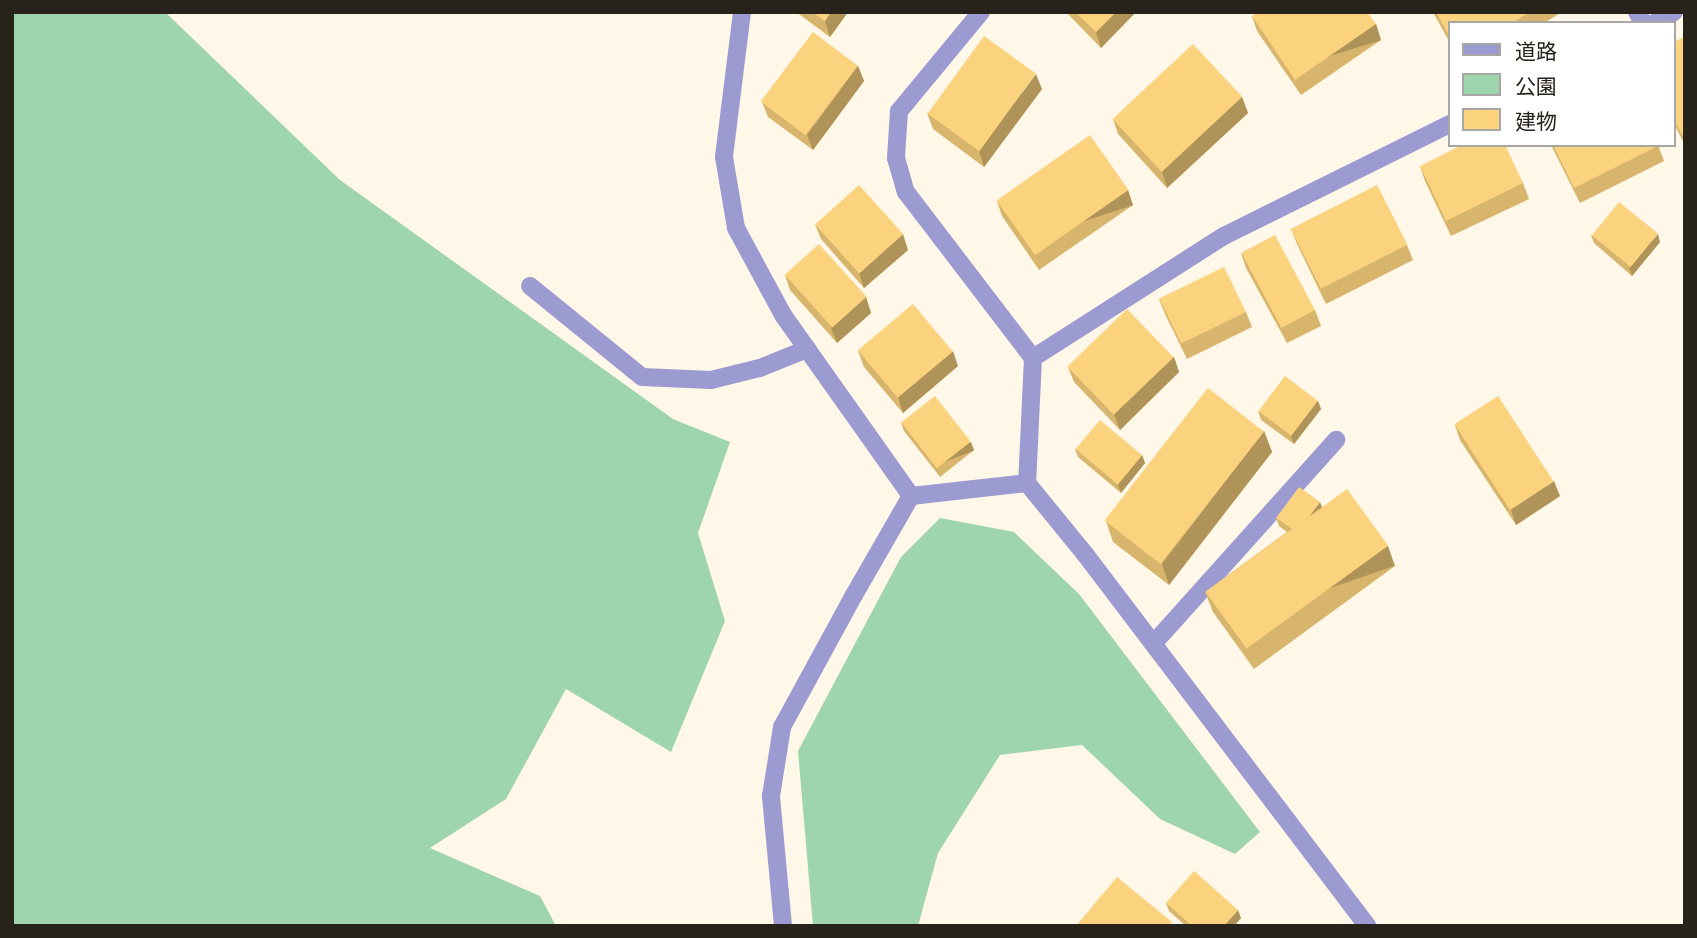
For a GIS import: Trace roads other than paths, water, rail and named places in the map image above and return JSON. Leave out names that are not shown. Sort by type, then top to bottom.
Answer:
[{"type":"street","points":[[742,12],[724,157],[736,228],[783,315],[911,496]]},
{"type":"street","points":[[981,12],[899,111],[896,158],[906,192],[1033,358],[1027,483],[1154,643],[1367,926]]},
{"type":"street","points":[[1658,21],[1674,12]]},
{"type":"street","points":[[1033,358],[1224,236],[1448,125]]},
{"type":"street","points":[[530,286],[642,377],[711,380],[761,368],[807,349]]},
{"type":"street","points":[[1154,643],[1336,440]]},
{"type":"street","points":[[911,496],[1027,483]]},
{"type":"street","points":[[783,926],[771,796],[782,727],[911,496]]}]
